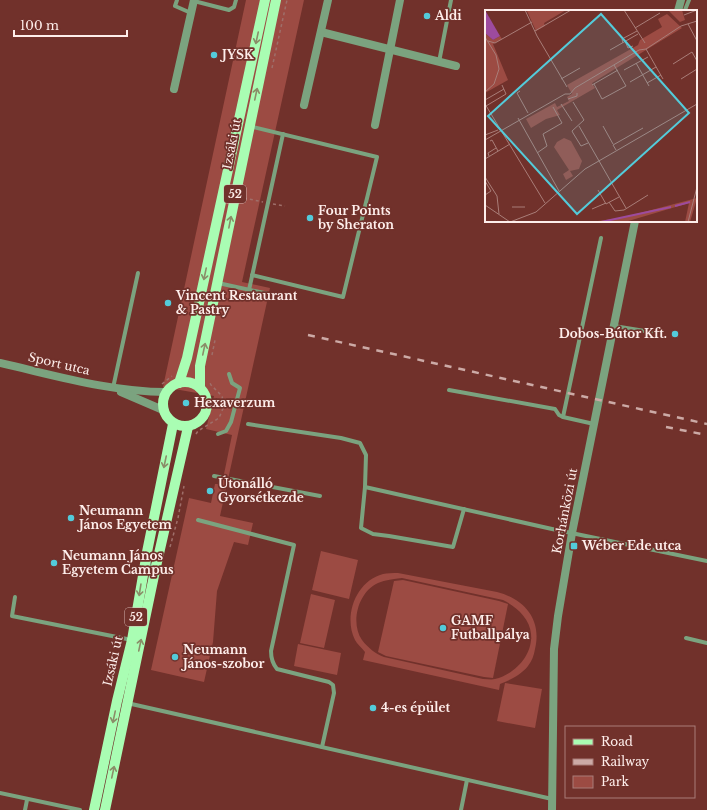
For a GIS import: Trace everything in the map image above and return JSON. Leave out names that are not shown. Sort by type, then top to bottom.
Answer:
[{"type":"main road","name":"Izsáki út","points":[[179,383],[187,358],[265,0]]},
{"type":"main road","name":"Izsáki út","points":[[200,388],[200,366],[276,0]]},
{"type":"main road","points":[[179,383],[192,383],[200,388],[206,397],[207,408],[205,414],[198,422],[188,427],[183,427],[173,424],[166,418],[163,410],[163,401],[166,392],[170,387],[179,383]]},
{"type":"main road","name":"Izsáki út","points":[[94,810],[117,701],[132,640],[147,552],[173,424]]},
{"type":"main road","name":"Izsáki út","points":[[105,810],[127,703],[159,572],[188,427]]},
{"type":"street","points":[[174,88],[194,0]]},
{"type":"street","points":[[304,105],[328,0]]},
{"type":"street","points":[[375,125],[400,0]]},
{"type":"street","points":[[321,32],[456,66]]},
{"type":"street","name":"Korhánközi út","points":[[552,810],[554,649],[558,616],[572,533],[635,222]]},
{"type":"street","name":"Sport utca","points":[[0,363],[112,388]]},
{"type":"street","points":[[112,388],[149,392],[166,392]]},
{"type":"street","points":[[112,388],[163,410]]},
{"type":"lane","points":[[177,0],[176,6],[191,13]]},
{"type":"lane","points":[[194,0],[229,10],[234,7],[236,0]]},
{"type":"lane","points":[[439,62],[451,0]]},
{"type":"lane","points":[[682,7],[689,0]]},
{"type":"lane","points":[[249,125],[377,157],[343,297],[252,275]]},
{"type":"lane","points":[[249,290],[283,134]]},
{"type":"lane","points":[[563,417],[601,238]]},
{"type":"lane","points":[[112,388],[138,274]]},
{"type":"lane","points":[[217,283],[269,294]]},
{"type":"lane","points":[[614,326],[651,332]]},
{"type":"lane","points":[[225,438],[240,388],[232,383],[229,374]]},
{"type":"lane","points":[[449,390],[555,409],[559,415],[563,417],[594,424]]},
{"type":"lane","points":[[248,424],[341,438],[360,443],[366,455],[361,528],[373,534],[453,547],[464,509]]},
{"type":"lane","points":[[218,434],[226,431]]},
{"type":"lane","points":[[214,476],[320,496]]},
{"type":"lane","points":[[365,487],[707,561]]},
{"type":"lane","points":[[198,520],[294,544],[271,651],[271,658],[277,669],[329,682],[333,685],[334,693],[322,747]]},
{"type":"lane","points":[[147,552],[150,566],[159,572]]},
{"type":"lane","points":[[14,597],[12,616],[132,640]]},
{"type":"lane","points":[[686,638],[707,643]]},
{"type":"lane","points":[[117,701],[552,800]]},
{"type":"lane","points":[[461,810],[467,780]]},
{"type":"lane","points":[[0,793],[27,800],[80,810]]},
{"type":"lane","points":[[25,810],[27,800]]},
{"type":"path","points":[[272,68],[287,0]]},
{"type":"path","points":[[241,197],[259,201]]},
{"type":"path","points":[[212,357],[215,339]]},
{"type":"path","points":[[194,436],[198,431],[219,418],[224,406],[222,396],[211,385],[208,378]]},
{"type":"path","points":[[169,553],[178,518],[185,479]]},
{"type":"green space","points":[[246,0],[304,0],[242,282],[270,288],[220,516],[253,523],[248,545],[234,542],[217,591],[213,642],[204,682],[151,670],[189,498],[211,503],[215,484],[222,484],[232,435],[206,429],[214,396],[163,387]]},
{"type":"green space","points":[[321,551],[358,560],[349,599],[312,590]]},
{"type":"green space","points":[[398,573],[497,592],[516,600],[529,612],[536,629],[537,639],[533,658],[519,675],[500,684],[499,690],[363,660],[365,652],[356,642],[352,631],[351,610],[354,601],[359,592],[374,578],[383,574]],"holes":[[[402,578],[503,600],[517,609],[525,618],[530,628],[531,642],[526,656],[516,668],[509,673],[494,679],[483,679],[384,657],[364,643],[358,633],[357,617],[358,608],[361,601],[365,593],[371,587],[384,581]]]},
{"type":"green space","name":"GAMF Futballpálya","points":[[403,580],[508,604],[493,678],[386,656],[378,652],[394,581]]},
{"type":"green space","points":[[311,594],[335,600],[324,648],[300,643]]},
{"type":"green space","points":[[298,644],[341,653],[337,675],[294,666]]},
{"type":"green space","points":[[505,683],[542,689],[535,728],[497,721]]},
{"type":"railway","points":[[308,335],[707,424]]},
{"type":"railway","points":[[666,427],[707,435]]},
{"type":"place","name":"Aldi","points":[[427,16]]},
{"type":"place","name":"JYSK","points":[[214,55]]},
{"type":"place","name":"Four Points by Sheraton","points":[[310,218]]},
{"type":"place","name":"Vincent Restaurant & Pastry","points":[[168,303]]},
{"type":"place","name":"Dobos-Bútor Kft.","points":[[675,334]]},
{"type":"place","name":"Hexaverzum","points":[[186,403]]},
{"type":"place","name":"Útonálló Gyorsétkezde","points":[[210,491]]},
{"type":"place","name":"Neumann János Egyetem","points":[[71,518]]},
{"type":"place","name":"Wéber Ede utca","points":[[574,546]]},
{"type":"place","name":"Neumann János Egyetem Campus","points":[[54,563]]},
{"type":"place","name":"GAMF Futballpálya","points":[[443,628]]},
{"type":"place","name":"Neumann János-szobor","points":[[175,657]]},
{"type":"place","name":"4-es épület","points":[[373,708]]}]
